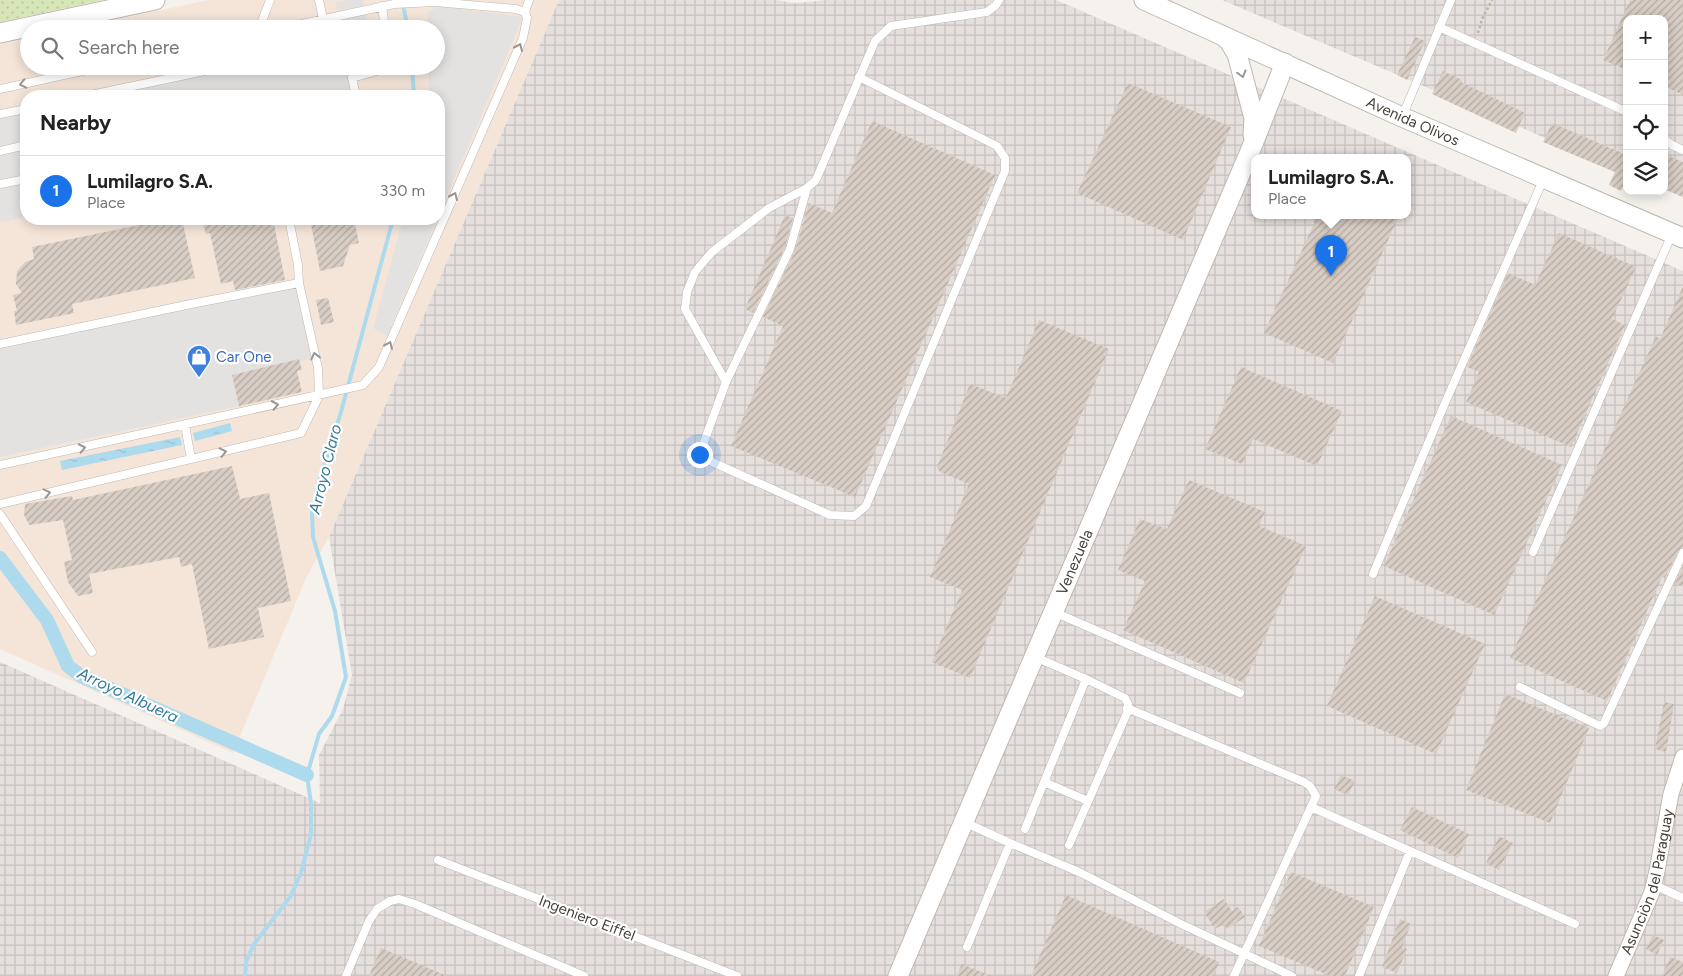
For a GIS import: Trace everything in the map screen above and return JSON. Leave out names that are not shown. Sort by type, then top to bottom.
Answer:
[{"type":"street","points":[[61,20],[155,0]]},
{"type":"street","name":"Avenida Olivos","points":[[1144,0],[1402,117],[1678,236]]},
{"type":"street","points":[[0,33],[20,29]]},
{"type":"street","points":[[1219,33],[1230,41],[1237,54],[1254,118],[1251,149]]},
{"type":"street","points":[[1251,149],[1285,63]]},
{"type":"street","name":"Venezuela","points":[[898,976],[1251,149]]},
{"type":"street","name":"Asunciòn del Paraguay","points":[[1616,976],[1654,885],[1670,794],[1683,757]]},
{"type":"lane","points":[[262,20],[270,0]]},
{"type":"lane","points":[[320,0],[323,19]]},
{"type":"lane","points":[[445,216],[523,38],[527,18],[525,12],[529,0]]},
{"type":"lane","points":[[726,382],[685,309],[687,292],[695,272],[712,252],[769,208],[807,188],[816,180],[875,41],[891,26],[987,12],[999,0]]},
{"type":"lane","points":[[1402,117],[1451,0]]},
{"type":"lane","points":[[319,20],[394,4],[435,1],[516,9],[525,12]]},
{"type":"lane","points":[[382,6],[384,20]]},
{"type":"lane","points":[[1439,27],[1623,110]]},
{"type":"lane","points":[[0,89],[64,75]]},
{"type":"lane","points":[[130,90],[191,75]]},
{"type":"lane","points":[[355,90],[352,78],[363,75]]},
{"type":"lane","points":[[807,188],[790,249],[726,382],[704,442],[707,456],[712,462],[830,515],[854,516],[866,506],[1005,171],[1005,158],[997,146],[860,77]]},
{"type":"lane","points":[[0,114],[20,110]]},
{"type":"lane","points":[[1668,142],[1683,150]]},
{"type":"lane","points":[[0,150],[20,146]]},
{"type":"lane","points":[[1373,574],[1445,403],[1544,178]]},
{"type":"lane","points":[[0,184],[20,180]]},
{"type":"lane","points":[[0,504],[300,433],[322,395],[289,225]]},
{"type":"lane","points":[[0,465],[363,385],[379,367],[441,225]]},
{"type":"lane","points":[[1533,552],[1678,236]]},
{"type":"lane","points":[[0,344],[299,283]]},
{"type":"lane","points":[[185,425],[191,459]]},
{"type":"lane","points":[[0,514],[92,652]]},
{"type":"lane","points":[[1520,687],[1600,726],[1604,723],[1683,553]]},
{"type":"lane","points":[[1054,612],[1240,693]]},
{"type":"lane","points":[[1034,657],[1125,698],[1128,704],[1127,713],[1069,845]]},
{"type":"lane","points":[[1025,829],[1086,679]]},
{"type":"lane","points":[[1127,708],[1304,782],[1310,786],[1316,796],[1234,976]]},
{"type":"lane","points":[[1044,782],[1088,801]]},
{"type":"lane","points":[[1311,807],[1575,924]]},
{"type":"lane","points":[[964,822],[1079,872],[1181,924],[1292,976]]},
{"type":"lane","points":[[967,947],[1010,843]]},
{"type":"lane","points":[[1359,976],[1410,851]]},
{"type":"lane","name":"Ingeniero Eiffel","points":[[438,860],[737,976]]},
{"type":"lane","points":[[1654,885],[1683,898]]},
{"type":"lane","points":[[346,976],[369,922],[377,909],[390,901],[399,900],[416,904],[584,976]]},
{"type":"path","points":[[1476,44],[1482,19],[1492,0]]},
{"type":"shaded area","name":"Car One","points":[[209,0],[559,0],[329,537],[306,578],[233,753],[0,649],[0,43],[20,39],[20,75],[445,75],[445,20],[113,20]]},
{"type":"shaded area","points":[[348,0],[363,0],[367,20],[327,20],[325,14],[337,11],[335,3]]},
{"type":"shaded area","points":[[559,0],[776,0],[795,3],[826,0],[1056,0],[1683,271],[1683,976],[0,976],[0,662],[320,803],[319,755],[343,709],[352,675],[329,537]]},
{"type":"shaded area","points":[[1222,0],[1683,0],[1683,197],[1668,191],[1668,15],[1623,15],[1623,171]]},
{"type":"shaded area","points":[[439,6],[523,17],[445,201],[445,90],[429,90],[428,75],[445,75],[445,20],[428,20],[428,12]]},
{"type":"shaded area","points":[[179,75],[353,75],[357,90],[120,90],[119,88]]},
{"type":"shaded area","points":[[20,112],[20,218],[0,222],[0,116]]},
{"type":"shaded area","points":[[401,225],[434,225],[387,336],[373,328]]},
{"type":"shaded area","points":[[300,280],[316,358],[233,375],[239,406],[0,457],[0,343]]},
{"type":"green space","points":[[0,0],[103,0],[0,22]]},
{"type":"water","points":[[230,423],[232,431],[195,441],[193,433]]},
{"type":"water","points":[[180,437],[182,445],[62,470],[60,461]]},
{"type":"building","points":[[1630,0],[1683,0],[1683,95],[1668,88],[1668,15],[1623,15]]},
{"type":"building","points":[[1623,16],[1623,68],[1603,60]]},
{"type":"building","points":[[1415,37],[1425,41],[1407,80],[1397,75]]},
{"type":"building","points":[[1443,71],[1462,80],[1461,82],[1525,113],[1516,133],[1432,94]]},
{"type":"building","points":[[1128,83],[1231,127],[1183,240],[1077,193]]},
{"type":"building","points":[[872,121],[995,175],[855,497],[731,446],[783,326],[763,317],[795,251],[809,203],[832,213]]},
{"type":"building","points":[[1552,123],[1623,154],[1623,187],[1621,191],[1609,185],[1615,172],[1543,142]]},
{"type":"building","points":[[1668,156],[1683,162],[1683,197],[1668,191]]},
{"type":"building","points":[[785,215],[793,218],[794,215],[785,247],[753,313],[745,309]]},
{"type":"building","points":[[1316,219],[1398,219],[1333,363],[1264,333]]},
{"type":"building","points":[[140,225],[183,225],[195,278],[72,304],[74,313],[16,325],[14,311],[17,311],[13,295],[22,293],[16,284],[17,271],[25,262],[34,259],[32,247]]},
{"type":"building","points":[[204,225],[274,225],[285,280],[235,290],[233,281],[221,284],[210,233],[206,234]]},
{"type":"building","points":[[311,225],[355,225],[359,243],[350,245],[343,266],[320,271]]},
{"type":"building","points":[[1559,233],[1636,267],[1612,319],[1625,325],[1571,447],[1466,402],[1479,372],[1467,367],[1508,273],[1535,285]]},
{"type":"building","points":[[1683,286],[1683,547],[1678,551],[1665,578],[1662,577],[1607,701],[1510,658],[1656,336],[1660,339]]},
{"type":"building","points":[[328,298],[334,322],[321,325],[316,300]]},
{"type":"building","points":[[1039,320],[1109,349],[970,678],[932,662],[962,590],[930,577],[969,484],[940,472],[937,467],[970,384],[1006,398]]},
{"type":"building","points":[[299,359],[302,370],[297,371],[302,392],[239,406],[232,375]]},
{"type":"building","points":[[1241,367],[1342,411],[1317,466],[1253,439],[1242,464],[1205,449]]},
{"type":"building","points":[[1451,416],[1562,465],[1494,615],[1384,566]]},
{"type":"building","points":[[232,466],[240,499],[269,493],[291,601],[258,608],[264,637],[209,649],[192,564],[181,567],[179,557],[89,574],[93,593],[78,596],[68,582],[64,562],[72,560],[63,520],[29,525],[24,515],[25,504],[72,496],[73,500]]},
{"type":"building","points":[[1189,480],[1265,512],[1259,526],[1306,546],[1244,683],[1123,630],[1145,581],[1118,570],[1140,519],[1167,529]]},
{"type":"building","points":[[1683,566],[1683,587],[1675,583]]},
{"type":"building","points":[[1375,596],[1485,644],[1436,754],[1327,706]]},
{"type":"building","points":[[1505,694],[1589,728],[1550,823],[1466,790]]},
{"type":"building","points":[[1664,702],[1674,704],[1666,752],[1655,749]]},
{"type":"building","points":[[1341,775],[1355,781],[1348,795],[1334,789]]},
{"type":"building","points":[[1412,807],[1469,834],[1458,858],[1400,830]]},
{"type":"building","points":[[1499,836],[1513,843],[1499,870],[1486,863]]},
{"type":"building","points":[[1291,872],[1374,907],[1345,976],[1330,976],[1259,946]]},
{"type":"building","points":[[1066,895],[1219,962],[1214,976],[1031,976]]},
{"type":"building","points":[[1224,899],[1232,911],[1238,907],[1245,917],[1227,929],[1224,924],[1215,929],[1204,912]]},
{"type":"building","points":[[1400,919],[1411,924],[1402,947],[1407,949],[1397,973],[1382,967]]},
{"type":"building","points":[[1653,935],[1664,940],[1657,955],[1646,949]]},
{"type":"building","points":[[381,948],[447,976],[369,976]]},
{"type":"building","points":[[1670,957],[1683,962],[1683,976],[1662,976]]},
{"type":"building","points":[[962,964],[991,976],[956,976]]},
{"type":"waterway","name":"Arroyo Claro","points":[[403,5],[406,20]]},
{"type":"waterway","name":"Arroyo Claro","points":[[413,75],[414,90]]},
{"type":"waterway","name":"Arroyo Claro","points":[[245,976],[246,962],[254,944],[290,897],[301,873],[311,834],[311,804],[307,775],[319,734],[332,716],[346,677],[335,611],[313,537],[312,513],[317,488],[341,412],[391,225]]},
{"type":"waterway","name":"Arroyo Albuera","points":[[0,558],[47,620],[68,666],[81,676],[307,775]]},
{"type":"place","name":"Lumilagro S.A.","points":[[1331,276]]},
{"type":"place","name":"Car One","points":[[199,378]]}]
